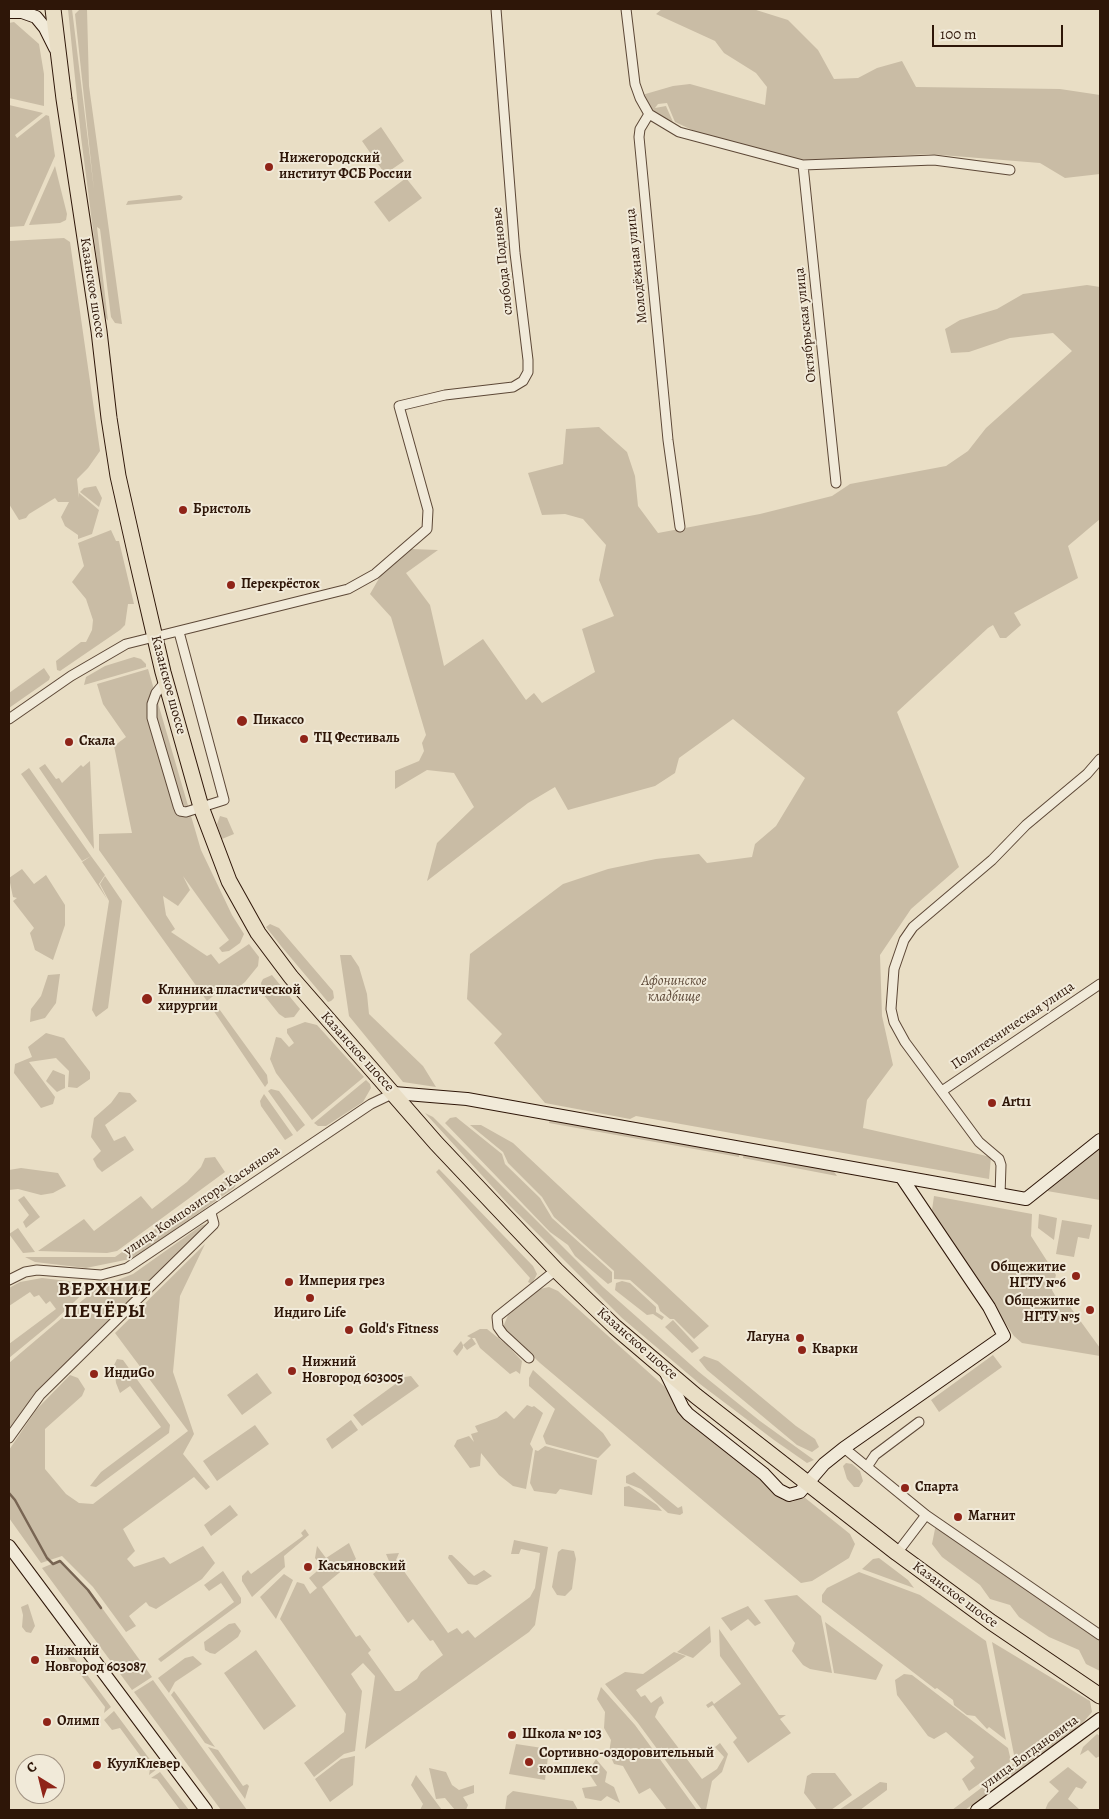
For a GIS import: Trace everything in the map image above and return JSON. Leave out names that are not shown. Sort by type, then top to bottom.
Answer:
[{"type":"main road","name":"Казанское шоссе","points":[[53,9],[117,468],[154,636],[201,807],[229,881],[262,940],[291,977],[436,1143],[556,1270],[615,1327],[664,1369],[897,1553],[991,1622],[1100,1696]]},
{"type":"street","name":"слобода Подновье","points":[[179,632],[348,589],[375,574],[422,535],[429,523],[428,510],[399,406],[437,397],[513,388],[524,381],[528,372],[514,243],[496,9]]},
{"type":"street","points":[[626,9],[635,84],[640,98],[649,114],[678,132],[803,165],[934,160],[1010,170]]},
{"type":"street","points":[[9,12],[22,12],[36,17],[45,28],[59,56]]},
{"type":"street","name":"Молодёжная улица","points":[[649,114],[640,130],[639,137],[668,440],[680,527]]},
{"type":"street","name":"Октябрьская улица","points":[[803,165],[836,483]]},
{"type":"street","points":[[9,719],[102,656],[126,644],[154,636],[179,632],[224,800],[186,812],[180,811],[152,718],[152,704],[156,693],[166,681]]},
{"type":"street","points":[[1000,1195],[1001,1164],[998,1159],[979,1142],[905,1042],[894,1022],[891,1009],[894,969],[904,940],[913,927],[992,860],[1026,825],[1087,774],[1100,759]]},
{"type":"street","name":"Политехническая улица","points":[[942,1091],[1100,984]]},
{"type":"street","points":[[394,1093],[467,1099],[1026,1199],[1100,1140]]},
{"type":"street","name":"улица Композитора Касьянова","points":[[9,1280],[25,1272],[38,1270],[102,1275],[117,1271],[140,1260],[371,1104],[394,1093]]},
{"type":"street","points":[[664,1369],[683,1408],[688,1414],[764,1474],[784,1494],[795,1494],[808,1483],[824,1464],[844,1448],[1004,1336],[989,1307],[902,1178]]},
{"type":"street","points":[[923,1208],[927,1193],[935,1183]]},
{"type":"street","points":[[9,1438],[40,1395],[214,1224],[211,1212]]},
{"type":"street","points":[[529,1358],[503,1334],[498,1327],[497,1317],[556,1270]]},
{"type":"street","points":[[867,1467],[875,1455],[919,1422]]},
{"type":"street","points":[[844,1448],[926,1515],[1100,1635]]},
{"type":"street","points":[[897,1553],[926,1515]]},
{"type":"street","points":[[9,1546],[206,1810]]},
{"type":"street","name":"улица Богдановича","points":[[977,1810],[1100,1718]]},
{"type":"green space","points":[[68,9],[72,9],[94,190],[75,14],[80,9],[87,9],[89,86],[122,324],[115,323],[111,317],[100,229],[97,227],[108,321],[104,315],[81,137]]},
{"type":"green space","points":[[662,9],[753,9],[788,20],[818,50],[834,79],[858,78],[877,68],[902,61],[916,87],[1060,89],[1100,95],[1100,174],[1065,178],[1040,163],[929,154],[802,161],[705,136],[675,122],[667,103],[658,104],[655,108],[666,106],[673,122],[649,110],[642,95],[673,86],[690,84],[765,105],[767,87],[756,73],[724,53],[715,41],[656,14]]},
{"type":"green space","points":[[14,22],[39,44],[44,74],[44,106],[9,98],[9,23]]},
{"type":"green space","points":[[9,105],[43,113],[15,135],[17,138],[46,115],[49,116],[55,156],[24,226],[9,227]]},
{"type":"green space","points":[[381,127],[404,161],[385,174],[362,141]]},
{"type":"green space","points":[[55,166],[67,214],[66,220],[60,223],[29,225]]},
{"type":"green space","points":[[406,178],[422,198],[389,222],[374,202]]},
{"type":"green space","points":[[180,195],[183,197],[181,200],[126,205],[128,201]]},
{"type":"green space","points":[[64,238],[70,242],[100,451],[88,468],[77,479],[79,498],[79,493],[99,510],[92,534],[78,539],[78,535],[65,526],[61,517],[69,502],[58,502],[55,498],[29,514],[26,518],[19,520],[9,504],[9,241]]},
{"type":"green space","name":"Афонинское кладбище","points":[[1087,285],[1100,287],[1100,519],[1068,546],[1078,578],[1014,613],[1021,625],[1006,638],[1000,638],[993,625],[988,628],[897,712],[959,867],[911,909],[880,955],[882,1016],[893,1065],[867,1100],[863,1128],[991,1157],[989,1179],[636,1116],[630,1119],[545,1103],[494,1043],[502,1034],[467,999],[470,954],[563,884],[608,869],[656,859],[699,854],[707,863],[752,857],[755,844],[776,826],[805,778],[733,719],[679,758],[675,773],[655,786],[568,810],[555,787],[528,803],[427,881],[437,843],[474,807],[454,773],[427,770],[395,789],[395,771],[419,761],[424,751],[422,743],[426,735],[391,617],[370,594],[385,568],[411,549],[438,550],[406,573],[430,605],[444,666],[483,639],[526,700],[534,693],[542,703],[595,672],[582,629],[614,616],[599,580],[606,545],[583,519],[565,514],[542,515],[528,473],[563,464],[566,429],[599,427],[627,452],[635,476],[638,506],[658,533],[760,514],[832,496],[850,484],[946,466],[968,451],[986,428],[1072,351],[1053,333],[1010,338],[969,352],[951,353],[945,329],[960,320],[997,309],[1023,294]]},
{"type":"green space","points":[[96,486],[102,498],[99,507],[80,492],[84,488]]},
{"type":"green space","points":[[111,530],[116,541],[119,541],[134,604],[128,604],[125,625],[120,630],[60,671],[57,670],[56,661],[81,642],[86,642],[92,630],[93,620],[86,599],[72,582],[84,566],[78,543]]},
{"type":"green space","points":[[134,657],[141,659],[146,664],[146,667],[84,685],[86,677],[105,666]]},
{"type":"green space","points":[[44,668],[50,677],[49,680],[9,708],[9,693]]},
{"type":"green space","points":[[148,669],[201,850],[232,915],[244,934],[240,943],[229,951],[222,952],[219,948],[229,940],[183,876],[190,890],[178,906],[163,896],[166,915],[175,929],[171,932],[207,956],[211,954],[219,964],[249,944],[259,957],[258,966],[245,982],[230,994],[218,992],[207,1001],[99,850],[99,834],[132,833],[114,746],[126,737],[103,704],[97,684]]},
{"type":"green space","points":[[90,761],[94,849],[39,768],[45,764],[56,779],[59,778],[62,783],[81,765],[83,767]]},
{"type":"green space","points":[[29,768],[91,856],[82,861],[21,774]]},
{"type":"green space","points":[[220,816],[227,818],[234,834],[222,839],[217,824]]},
{"type":"green space","points":[[91,856],[105,875],[99,884],[107,899],[82,862]]},
{"type":"green space","points":[[22,869],[34,884],[46,875],[65,905],[65,925],[53,960],[35,950],[30,933],[34,928],[13,901],[17,898],[13,897],[9,878]]},
{"type":"green space","points":[[105,876],[122,901],[108,1008],[96,1017],[92,1010],[109,901],[100,884]]},
{"type":"green space","points":[[270,924],[279,928],[333,991],[334,998],[331,1001],[328,1002],[281,946],[266,927]]},
{"type":"green space","points":[[340,955],[351,955],[359,967],[367,994],[369,1014],[423,1066],[436,1087],[403,1082],[349,1016]]},
{"type":"green space","points":[[60,974],[56,1003],[45,1018],[30,1022],[31,1009],[41,996],[48,975]]},
{"type":"green space","points":[[272,975],[300,1009],[294,1017],[285,1018],[279,1014],[263,994],[261,983],[263,979]]},
{"type":"green space","points":[[217,1006],[267,1075],[268,1083],[265,1087],[211,1007]]},
{"type":"green space","points":[[305,1022],[317,1025],[364,1077],[312,1120],[276,1073],[270,1059],[276,1037],[281,1038],[289,1047],[294,1043],[287,1033],[287,1029]]},
{"type":"green space","points":[[46,1033],[64,1038],[90,1072],[90,1079],[77,1088],[68,1087],[69,1071],[56,1058],[29,1062],[55,1097],[53,1104],[41,1108],[14,1073],[15,1064],[32,1057],[28,1047]]},
{"type":"green space","points":[[53,1070],[65,1075],[65,1088],[57,1092],[46,1081]]},
{"type":"green space","points":[[366,1080],[371,1088],[363,1102],[326,1126],[318,1126],[314,1123]]},
{"type":"green space","points":[[271,1089],[279,1091],[305,1125],[297,1132],[268,1091]]},
{"type":"green space","points":[[119,1092],[130,1093],[137,1101],[105,1125],[114,1141],[125,1136],[134,1150],[102,1172],[93,1159],[101,1151],[91,1137],[94,1118],[111,1103]]},
{"type":"green space","points":[[264,1094],[293,1135],[285,1140],[261,1106],[260,1101]]},
{"type":"green space","points":[[425,1113],[433,1117],[603,1287],[699,1372],[760,1421],[814,1460],[807,1463],[774,1440],[700,1384],[622,1318],[509,1205]]},
{"type":"green space","points":[[456,1117],[502,1154],[505,1164],[540,1198],[552,1218],[612,1272],[612,1282],[608,1284],[575,1256],[568,1245],[550,1232],[445,1123],[450,1118]]},
{"type":"green space","points":[[550,1118],[740,1152],[739,1157],[549,1123]]},
{"type":"green space","points":[[470,1125],[481,1125],[513,1143],[709,1326],[694,1339],[674,1319],[670,1319],[660,1311],[658,1305],[630,1280],[614,1279],[614,1271],[554,1217],[542,1197],[508,1163],[503,1152]]},
{"type":"green space","points":[[1100,1147],[1100,1200],[1047,1191],[1093,1153]]},
{"type":"green space","points":[[744,1153],[833,1170],[837,1176],[743,1158]]},
{"type":"green space","points":[[215,1157],[225,1172],[117,1251],[107,1253],[38,1251],[84,1219],[94,1231],[141,1196],[152,1209],[187,1182],[201,1167],[205,1158]]},
{"type":"green space","points":[[21,1168],[58,1173],[66,1186],[53,1193],[41,1195],[18,1189],[9,1190],[9,1170]]},
{"type":"green space","points":[[439,1169],[533,1266],[537,1274],[532,1284],[528,1282],[530,1278],[436,1172]]},
{"type":"green space","points":[[231,1176],[236,1184],[234,1188],[146,1250],[130,1259],[86,1268],[35,1262],[25,1257],[115,1257]]},
{"type":"green space","points":[[24,1196],[40,1217],[26,1228],[23,1222],[29,1215],[18,1200]]},
{"type":"green space","points":[[934,1196],[1032,1214],[1031,1236],[1056,1275],[1052,1290],[1057,1299],[1063,1297],[1100,1348],[1100,1356],[1022,1343],[1014,1336],[935,1220],[932,1210]]},
{"type":"green space","points":[[1039,1214],[1057,1218],[1054,1240],[1038,1228]]},
{"type":"green space","points":[[1062,1220],[1092,1225],[1089,1239],[1078,1237],[1074,1257],[1056,1254]]},
{"type":"green space","points":[[208,1224],[36,1392],[9,1429],[9,1363],[97,1288],[133,1274],[202,1225]]},
{"type":"green space","points":[[18,1228],[35,1252],[23,1253],[9,1234]]},
{"type":"green space","points":[[205,1244],[180,1296],[173,1372],[194,1434],[183,1454],[210,1487],[206,1490],[194,1477],[123,1529],[135,1551],[127,1559],[134,1567],[164,1557],[170,1564],[203,1546],[215,1563],[202,1579],[156,1609],[149,1606],[146,1602],[129,1616],[136,1626],[126,1632],[93,1587],[62,1556],[41,1563],[9,1518],[9,1450],[36,1410],[70,1375],[78,1378],[85,1389],[82,1396],[45,1429],[45,1469],[66,1494],[79,1503],[93,1504],[188,1431],[115,1333]]},
{"type":"green space","points":[[42,1278],[93,1284],[54,1321],[9,1358],[9,1344],[56,1309],[50,1301],[46,1304],[39,1295],[34,1297],[30,1292],[9,1306],[9,1288],[20,1282]]},
{"type":"green space","points":[[622,1281],[630,1283],[656,1307],[656,1312],[664,1317],[662,1320],[653,1314],[647,1315],[615,1290],[616,1283]]},
{"type":"green space","points":[[549,1287],[558,1291],[665,1387],[679,1413],[760,1477],[773,1493],[783,1500],[792,1502],[804,1497],[850,1534],[855,1544],[849,1558],[812,1581],[801,1583],[540,1363],[503,1327],[509,1313],[540,1289]]},
{"type":"green space","points":[[673,1320],[699,1348],[692,1353],[665,1327]]},
{"type":"green space","points":[[480,1329],[487,1329],[507,1345],[522,1361],[520,1374],[516,1371],[510,1374],[480,1348],[475,1338],[472,1338],[476,1344],[467,1350],[463,1345],[471,1338],[467,1336]]},
{"type":"green space","points":[[461,1341],[463,1345],[457,1356],[453,1351]]},
{"type":"green space","points":[[993,1355],[1002,1367],[939,1412],[931,1400]]},
{"type":"green space","points":[[704,1356],[718,1361],[796,1426],[815,1439],[819,1447],[812,1452],[797,1445],[707,1370],[699,1360]]},
{"type":"green space","points":[[117,1359],[123,1360],[170,1425],[169,1433],[96,1487],[90,1486],[101,1472],[161,1427],[130,1386],[120,1393],[116,1383],[114,1365]]},
{"type":"green space","points":[[533,1370],[603,1433],[611,1445],[598,1458],[546,1444],[543,1436],[555,1409],[529,1386],[529,1378]]},
{"type":"green space","points":[[257,1373],[272,1393],[242,1415],[227,1395]]},
{"type":"green space","points":[[411,1376],[419,1386],[362,1426],[353,1415],[405,1377]]},
{"type":"green space","points":[[527,1405],[534,1406],[543,1413],[530,1444],[533,1449],[526,1489],[513,1486],[499,1475],[481,1453],[480,1466],[470,1468],[454,1446],[457,1440],[469,1436],[474,1442],[471,1434],[478,1432],[475,1426],[497,1418],[506,1411],[514,1419]]},
{"type":"green space","points":[[351,1420],[358,1430],[332,1449],[326,1439]]},
{"type":"green space","points":[[255,1425],[269,1444],[217,1481],[203,1461]]},
{"type":"green space","points":[[545,1446],[597,1460],[592,1495],[560,1489],[556,1494],[534,1491],[530,1483],[535,1450],[538,1451]]},
{"type":"green space","points":[[846,1463],[852,1464],[860,1471],[863,1481],[859,1487],[854,1487],[847,1479],[843,1466]]},
{"type":"green space","points":[[634,1472],[678,1508],[682,1506],[683,1513],[680,1515],[668,1513],[641,1489],[626,1483],[626,1476]]},
{"type":"green space","points":[[629,1486],[657,1505],[662,1511],[624,1506],[624,1487]]},
{"type":"green space","points":[[230,1505],[238,1515],[211,1536],[204,1525]]},
{"type":"green space","points":[[937,1519],[1100,1638],[1100,1671],[1086,1664],[1079,1650],[1049,1637],[1019,1617],[1010,1605],[990,1599],[980,1585],[942,1557],[932,1544]]},
{"type":"green space","points":[[305,1529],[309,1535],[284,1556],[285,1567],[252,1597],[242,1581],[242,1576],[248,1570],[251,1574],[303,1536],[301,1533]]},
{"type":"green space","points":[[514,1540],[548,1547],[535,1625],[529,1632],[365,1749],[375,1676],[363,1663],[351,1674],[362,1691],[355,1751],[344,1754],[314,1777],[304,1763],[344,1732],[346,1714],[280,1619],[297,1582],[304,1584],[310,1594],[317,1588],[309,1578],[322,1567],[315,1558],[317,1546],[326,1558],[349,1543],[356,1559],[322,1587],[356,1637],[360,1635],[371,1650],[368,1653],[395,1691],[400,1691],[417,1679],[421,1672],[443,1655],[433,1640],[430,1641],[413,1619],[408,1623],[373,1574],[389,1561],[386,1554],[399,1553],[396,1560],[448,1633],[457,1628],[462,1634],[468,1630],[475,1638],[530,1597],[535,1588],[540,1553],[521,1549],[519,1554],[511,1554]]},
{"type":"green space","points":[[562,1549],[574,1551],[576,1559],[572,1589],[565,1596],[557,1595],[552,1587],[558,1552]]},
{"type":"green space","points":[[449,1555],[452,1555],[474,1576],[484,1570],[492,1576],[477,1585],[468,1584],[448,1558]]},
{"type":"green space","points":[[879,1558],[908,1580],[914,1588],[862,1569],[873,1559]]},
{"type":"green space","points":[[61,1560],[89,1590],[152,1677],[132,1690],[42,1568]]},
{"type":"green space","points":[[223,1571],[241,1598],[241,1603],[161,1662],[158,1659],[234,1602],[221,1583],[209,1591],[204,1585]]},
{"type":"green space","points":[[859,1572],[920,1595],[986,1641],[1006,1740],[989,1727],[987,1729],[975,1716],[967,1715],[954,1705],[953,1700],[937,1688],[935,1689],[822,1602],[822,1595],[827,1588]]},
{"type":"green space","points":[[284,1574],[293,1580],[276,1619],[260,1597]]},
{"type":"green space","points":[[797,1595],[821,1616],[832,1673],[810,1669],[803,1665],[792,1651],[795,1643],[764,1600]]},
{"type":"green space","points":[[28,1604],[35,1626],[31,1633],[26,1632],[22,1627],[23,1615],[21,1607]]},
{"type":"green space","points":[[748,1606],[761,1623],[755,1626],[748,1619],[731,1631],[721,1618]]},
{"type":"green space","points":[[825,1622],[883,1665],[876,1680],[834,1673]]},
{"type":"green space","points":[[235,1623],[241,1631],[238,1637],[215,1654],[205,1650],[204,1642],[229,1624]]},
{"type":"green space","points":[[710,1626],[711,1642],[693,1658],[677,1652]]},
{"type":"green space","points":[[719,1629],[779,1715],[786,1715],[780,1719],[791,1733],[748,1763],[733,1742],[737,1738],[713,1705],[708,1708],[706,1705],[712,1701],[714,1704],[741,1684],[720,1656]]},
{"type":"green space","points":[[992,1642],[1090,1701],[1092,1712],[1080,1726],[1009,1778],[1001,1780],[991,1787],[988,1793],[965,1810],[952,1810],[1013,1764],[1015,1760]]},
{"type":"green space","points":[[65,1645],[111,1707],[104,1713],[105,1707],[62,1650]]},
{"type":"green space","points":[[256,1650],[296,1706],[264,1730],[224,1673]]},
{"type":"green space","points":[[674,1652],[686,1656],[636,1690],[641,1697],[645,1695],[651,1703],[661,1696],[664,1703],[659,1707],[655,1717],[702,1779],[717,1769],[724,1757],[715,1747],[720,1743],[728,1754],[722,1772],[712,1781],[706,1810],[702,1810],[638,1723],[605,1684],[625,1672],[643,1674]]},
{"type":"green space","points":[[193,1656],[202,1664],[175,1682],[169,1693],[158,1678],[185,1658]]},
{"type":"green space","points":[[904,1674],[912,1675],[1008,1748],[1011,1761],[969,1791],[962,1779],[975,1768],[970,1761],[974,1757],[946,1732],[934,1739],[928,1736],[897,1695],[895,1680]]},
{"type":"green space","points":[[153,1680],[247,1810],[221,1810],[134,1692]]},
{"type":"green space","points":[[601,1687],[635,1725],[697,1810],[667,1810],[650,1788],[639,1794],[623,1766],[614,1764],[609,1753],[611,1740],[604,1728],[605,1712],[597,1699]]},
{"type":"green space","points":[[174,1691],[215,1747],[205,1743],[171,1695]]},
{"type":"green space","points":[[114,1711],[157,1769],[149,1775],[150,1769],[120,1728],[112,1730],[104,1720]]},
{"type":"green space","points":[[1097,1734],[1100,1736],[1100,1756],[1096,1758],[1088,1750],[1080,1755],[1083,1747]]},
{"type":"green space","name":"Сортивно-оздоровительный комплекс","points":[[516,1744],[549,1749],[545,1780],[509,1774]]},
{"type":"green space","points":[[208,1747],[218,1750],[243,1786],[247,1784],[249,1786],[245,1799]]},
{"type":"green space","points":[[355,1756],[353,1785],[330,1802],[315,1779],[341,1759]]},
{"type":"green space","points":[[596,1759],[607,1772],[605,1782],[614,1787],[620,1803],[607,1796],[601,1801],[585,1798],[582,1788],[597,1786],[588,1772]]},
{"type":"green space","points":[[1068,1767],[1087,1782],[1082,1789],[1076,1787],[1068,1799],[1080,1810],[1045,1810],[1048,1803],[1059,1791],[1049,1782]]},
{"type":"green space","points":[[429,1768],[446,1772],[452,1785],[459,1790],[474,1785],[474,1793],[463,1797],[468,1805],[466,1810],[455,1810],[445,1798],[436,1799]]},
{"type":"green space","points":[[160,1772],[189,1810],[180,1810],[157,1779],[151,1778]]},
{"type":"green space","points":[[812,1773],[835,1773],[852,1795],[831,1810],[817,1810],[804,1793],[807,1776]]},
{"type":"green space","points":[[416,1775],[442,1810],[420,1810],[423,1804],[411,1785]]},
{"type":"green space","points":[[880,1782],[887,1783],[887,1790],[860,1810],[839,1810]]},
{"type":"green space","points":[[513,1791],[573,1801],[578,1810],[505,1810],[507,1796]]},
{"type":"waterway","points":[[9,1493],[15,1500],[47,1558],[53,1564],[60,1561],[88,1590],[101,1608]]},
{"type":"place","name":"Нижегородский институт ФСБ России","points":[[269,167]]},
{"type":"place","name":"Бристоль","points":[[183,510]]},
{"type":"place","name":"Перекрёсток","points":[[231,585]]},
{"type":"place","name":"Пикассо","points":[[242,721]]},
{"type":"place","name":"ТЦ Фестиваль","points":[[304,739]]},
{"type":"place","name":"Скала","points":[[69,742]]},
{"type":"place","name":"Клиника пластической хирургии","points":[[147,999]]},
{"type":"place","name":"Art11","points":[[992,1103]]},
{"type":"place","name":"Общежитие НГТУ №6","points":[[1076,1276]]},
{"type":"place","name":"Империя грез","points":[[289,1282]]},
{"type":"place","name":"Индиго Life","points":[[310,1298]]},
{"type":"place","name":"Общежитие НГТУ №5","points":[[1090,1310]]},
{"type":"place","name":"Gold's Fitness","points":[[349,1330]]},
{"type":"place","name":"Лагуна","points":[[800,1338]]},
{"type":"place","name":"Кварки","points":[[802,1350]]},
{"type":"place","name":"Нижний Новгород 603005","points":[[292,1371]]},
{"type":"place","name":"ИндиGo","points":[[94,1374]]},
{"type":"place","name":"Спарта","points":[[905,1488]]},
{"type":"place","name":"Магнит","points":[[958,1517]]},
{"type":"place","name":"Касьяновский","points":[[308,1567]]},
{"type":"place","name":"Нижний Новгород 603087","points":[[35,1660]]},
{"type":"place","name":"Олимп","points":[[47,1722]]},
{"type":"place","name":"Школа № 103","points":[[512,1735]]},
{"type":"place","name":"Сортивно-оздоровительный комплекс","points":[[529,1762]]},
{"type":"place","name":"КуулКлевер","points":[[97,1765]]},
{"type":"district","name":"ВЕРХНИЕ ПЕЧЁРЫ","points":[[105,1301]]}]
